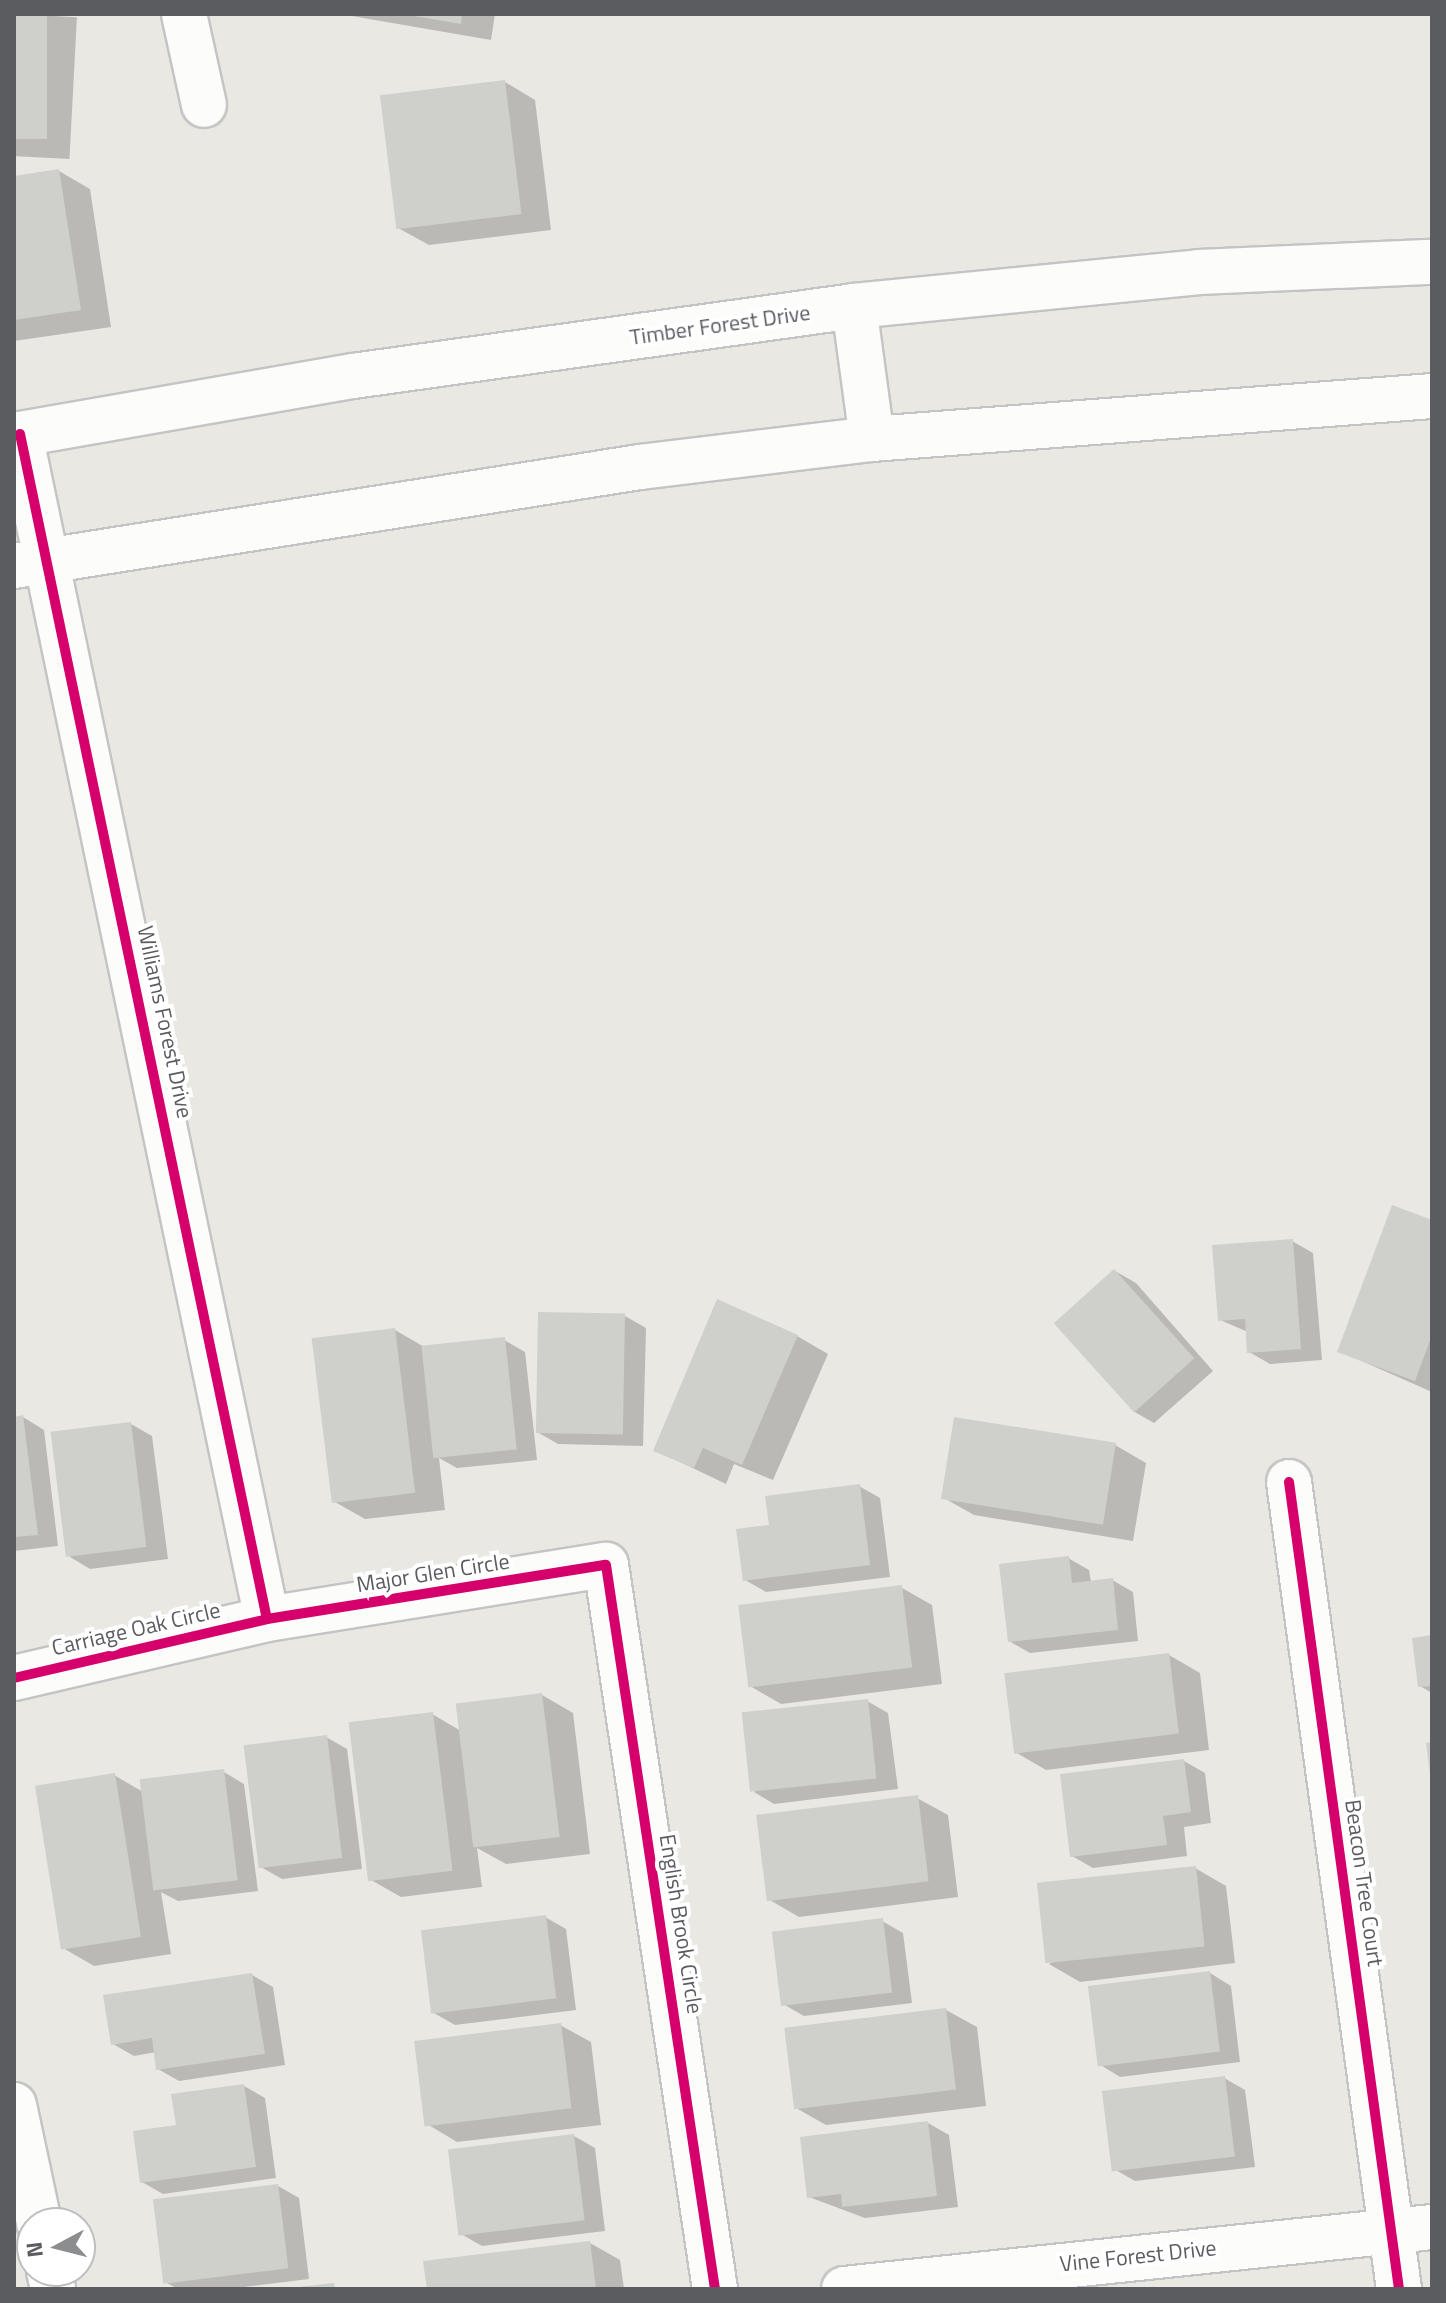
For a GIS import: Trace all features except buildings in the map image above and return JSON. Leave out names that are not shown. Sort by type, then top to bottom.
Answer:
[{"type":"street","points":[[184,14],[204,105]]},
{"type":"street","name":"Timber Forest Drive","points":[[17,434],[353,376],[854,306],[1199,272],[1432,262]]},
{"type":"street","points":[[854,306],[872,439]]},
{"type":"street","points":[[32,562],[872,439],[1432,396]]},
{"type":"street","name":"Williams Forest Drive","points":[[17,434],[32,562],[267,1619]]},
{"type":"street","name":"Beacon Tree Court","points":[[1289,1482],[1411,2227],[1399,2289]]},
{"type":"street","name":"Major Glen Circle","points":[[267,1619],[606,1565]]},
{"type":"street","name":"English Brook Circle","points":[[606,1565],[715,2289]]},
{"type":"street","name":"Carriage Oak Circle","points":[[14,1678],[267,1619]]},
{"type":"street","points":[[14,2105],[36,2207]]},
{"type":"street","name":"Vine Forest Drive","points":[[844,2289],[1411,2227]]},
{"type":"cycle path","points":[[20,434],[267,1619]]},
{"type":"cycle path","points":[[1289,1482],[1399,2289]]},
{"type":"cycle path","points":[[14,1678],[267,1619],[606,1565],[715,2289]]}]
